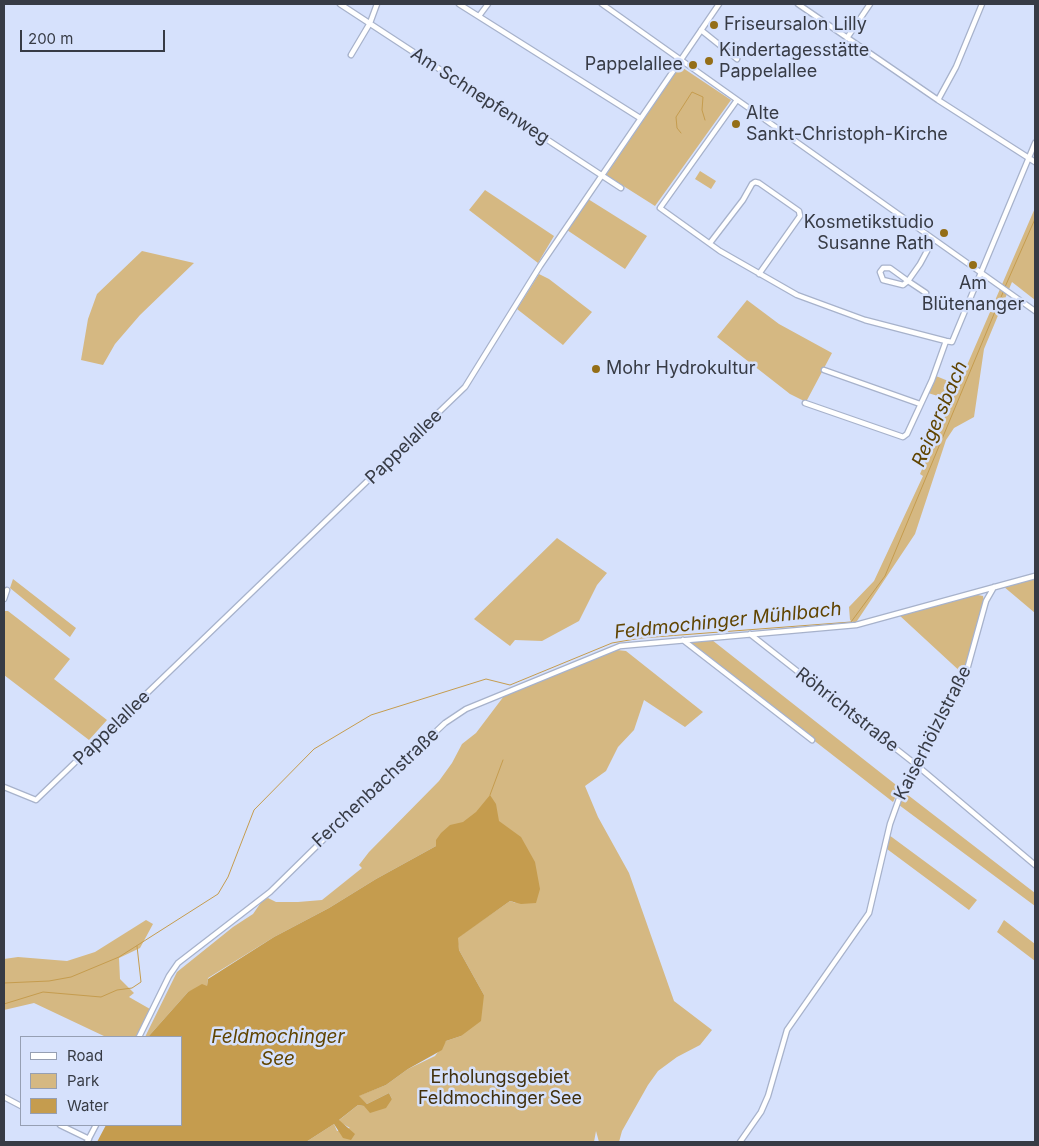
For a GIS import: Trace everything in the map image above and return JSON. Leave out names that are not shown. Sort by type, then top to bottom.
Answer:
[{"type":"street","name":"Am Schnepfenweg","points":[[340,4],[621,188]]},
{"type":"street","points":[[351,55],[370,23],[377,4]]},
{"type":"street","points":[[459,4],[640,118]]},
{"type":"street","points":[[479,16],[488,4]]},
{"type":"street","points":[[602,4],[1035,312]]},
{"type":"street","name":"Pappelallee","points":[[4,787],[36,800],[465,387],[540,266],[719,4]]},
{"type":"street","points":[[798,4],[938,100],[1035,162]]},
{"type":"street","points":[[847,38],[870,4]]},
{"type":"street","points":[[938,100],[956,67],[982,4]]},
{"type":"street","points":[[701,30],[737,58]]},
{"type":"street","points":[[737,100],[660,208],[710,244],[797,295],[890,328],[952,342],[1030,159],[1035,143]]},
{"type":"street","points":[[710,244],[743,200],[752,184],[755,182],[759,183],[799,211],[800,216],[759,274]]},
{"type":"street","points":[[926,292],[908,281],[890,268],[883,268],[880,272],[884,280],[899,285],[908,281],[934,240]]},
{"type":"street","points":[[804,403],[903,437],[907,434],[932,380],[946,341]]},
{"type":"street","points":[[824,370],[920,404]]},
{"type":"street","name":"Ferchenbachstraße","points":[[139,1036],[169,976],[178,963],[270,892],[332,830],[455,715],[478,703],[605,650],[620,646],[857,625],[1035,576]]},
{"type":"street","name":"Kaiserhölzlstraße","points":[[740,1142],[761,1112],[768,1096],[787,1030],[869,913],[894,812],[914,763],[965,677],[987,598],[994,587]]},
{"type":"street","points":[[4,599],[7,590]]},
{"type":"street","points":[[980,591],[987,598]]},
{"type":"street","name":"Röhrichtstraße","points":[[750,634],[914,763],[1035,865]]},
{"type":"street","points":[[682,640],[812,740]]},
{"type":"street","points":[[4,1097],[20,1105]]},
{"type":"street","points":[[62,1126],[88,1141],[96,1126]]},
{"type":"green space","points":[[680,66],[731,100],[655,206],[606,175]]},
{"type":"green space","points":[[700,171],[716,181],[711,189],[695,179]]},
{"type":"green space","points":[[485,190],[554,236],[538,263],[469,210]]},
{"type":"green space","points":[[588,199],[647,236],[625,269],[567,230]]},
{"type":"green space","points":[[1035,208],[1035,300],[1012,282],[984,349],[974,417],[954,428],[946,440],[915,534],[855,624],[850,620],[849,607],[874,581],[923,476],[920,474]]},
{"type":"green space","points":[[142,251],[194,263],[140,315],[115,344],[103,365],[81,360],[88,319],[97,294]]},
{"type":"green space","points":[[539,274],[549,279],[592,312],[563,345],[517,309]]},
{"type":"green space","points":[[747,300],[779,324],[832,353],[806,402],[790,394],[717,337]]},
{"type":"green space","points":[[936,376],[958,385],[951,400],[928,393]]},
{"type":"green space","points":[[557,538],[607,573],[597,585],[579,621],[542,641],[515,640],[510,646],[474,619]]},
{"type":"green space","points":[[1035,578],[1035,613],[1003,586]]},
{"type":"green space","points":[[13,579],[76,628],[70,637],[10,588]]},
{"type":"green space","points":[[973,594],[983,596],[984,601],[964,675],[899,615]]},
{"type":"green space","points":[[4,611],[8,611],[70,659],[54,679],[107,720],[89,740],[4,675]]},
{"type":"green space","points":[[712,640],[900,788],[893,802],[690,644],[691,641]]},
{"type":"green space","name":"Erholungsgebiet Feldmochinger See","points":[[617,650],[626,651],[703,712],[685,727],[644,700],[634,730],[618,747],[606,771],[585,786],[598,817],[629,873],[674,1001],[712,1030],[700,1045],[677,1057],[658,1071],[622,1131],[619,1142],[599,1142],[596,1131],[594,1142],[306,1142],[334,1124],[337,1131],[350,1128],[338,1121],[358,1105],[364,1106],[392,1099],[389,1093],[367,1104],[358,1096],[386,1085],[408,1069],[435,1056],[446,1041],[461,1036],[484,995],[459,950],[457,938],[510,901],[516,903],[436,846],[376,879],[329,908],[274,937],[208,978],[207,986],[188,992],[149,1036],[145,1036],[177,972],[233,927],[253,914],[262,901],[268,898],[276,902],[322,900],[362,868],[359,865],[369,852],[439,781],[452,763],[462,744],[476,733],[504,696]]},
{"type":"green space","points":[[904,792],[1035,893],[1035,906],[899,805]]},
{"type":"green space","points":[[889,835],[977,900],[969,910],[887,849]]},
{"type":"green space","points":[[146,920],[153,924],[140,948],[119,958],[120,979],[134,993],[129,997],[150,1009],[136,1036],[104,1036],[34,1003],[4,1010],[4,959],[18,957],[67,961],[95,952]]},
{"type":"green space","points":[[1004,920],[1035,944],[1035,961],[997,932]]},
{"type":"water","name":"Feldmochinger See","points":[[490,795],[496,804],[499,821],[521,837],[535,862],[540,889],[536,903],[521,904],[510,901],[458,938],[459,950],[484,995],[481,1021],[461,1036],[446,1041],[442,1050],[408,1069],[386,1085],[359,1096],[367,1104],[389,1093],[392,1099],[386,1108],[370,1113],[364,1106],[358,1105],[339,1120],[355,1134],[351,1140],[343,1138],[334,1124],[306,1142],[97,1142],[105,1126],[182,1126],[182,1036],[149,1036],[188,992],[202,984],[207,986],[208,979],[274,937],[329,908],[376,879],[436,846],[436,840],[450,825],[463,822],[476,812]]},
{"type":"waterway","points":[[681,133],[677,128],[676,117],[692,92],[703,97],[702,110],[705,120]]},
{"type":"waterway","name":"Reigersbach","points":[[1005,287],[1035,219]]},
{"type":"waterway","name":"Feldmochinger Mühlbach","points":[[4,983],[49,981],[71,977],[119,957],[218,894],[228,877],[254,810],[314,749],[371,715],[486,679],[510,685],[612,643],[641,638],[851,622],[885,576],[1004,290]]},
{"type":"waterway","points":[[490,795],[503,760]]},
{"type":"waterway","points":[[4,1004],[43,992],[101,997],[117,990],[132,988],[141,982],[137,946]]},
{"type":"place","name":"Friseursalon Lilly","points":[[714,25]]},
{"type":"place","name":"Kindertagesstätte Pappelallee","points":[[709,61]]},
{"type":"place","name":"Pappelallee","points":[[693,65]]},
{"type":"place","name":"Alte Sankt-Christoph-Kirche","points":[[736,124]]},
{"type":"place","name":"Kosmetikstudio Susanne Rath","points":[[944,233]]},
{"type":"place","name":"Am Blütenanger","points":[[973,265]]},
{"type":"place","name":"Mohr Hydrokultur","points":[[596,369]]}]
